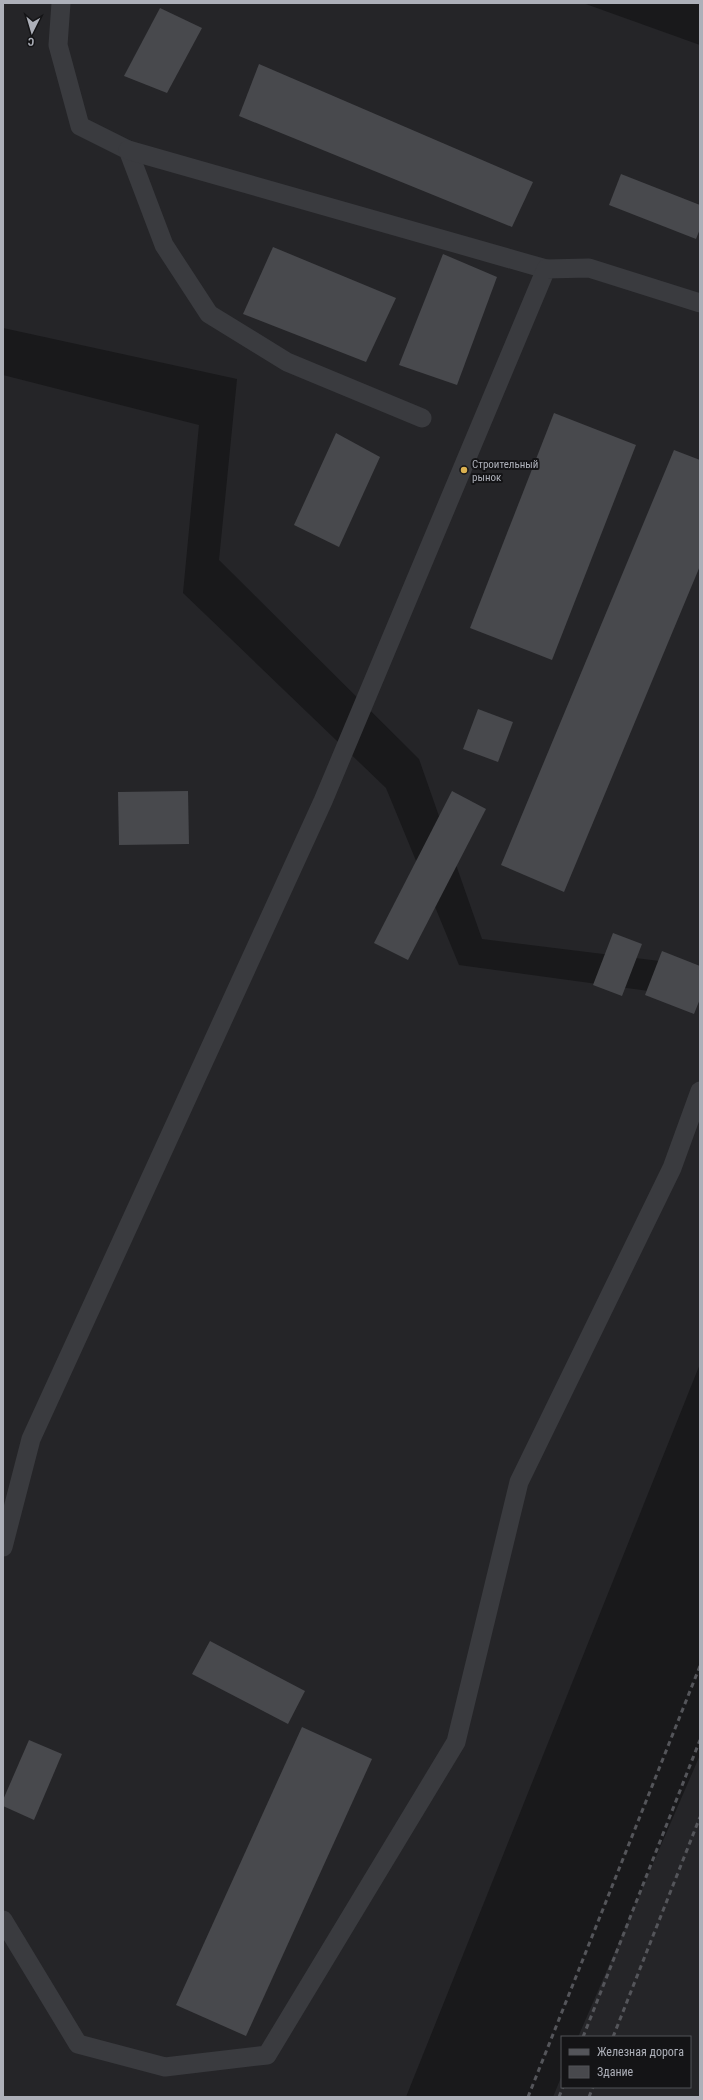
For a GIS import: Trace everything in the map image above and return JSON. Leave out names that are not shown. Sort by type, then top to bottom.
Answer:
[{"type":"lane","points":[[61,3],[58,45],[80,126],[128,150],[546,269],[589,268],[700,303]]},
{"type":"lane","points":[[128,150],[164,245],[209,314],[287,362],[422,418]]},
{"type":"lane","points":[[3,1547],[31,1439],[322,800],[546,269]]},
{"type":"lane","points":[[3,1920],[78,2044],[165,2067],[267,2055],[456,1742],[519,1482],[672,1168],[700,1091]]},
{"type":"shaded area","name":"Строительный рынок","points":[[3,3],[583,3],[700,45],[700,966],[482,939],[419,759],[219,560],[237,379],[3,328]]},
{"type":"shaded area","points":[[3,375],[199,425],[183,593],[386,788],[459,965],[700,998],[700,1364],[406,2097],[3,2097]]},
{"type":"shaded area","points":[[700,1755],[700,2097],[553,2097],[561,2077],[561,2088],[691,2088],[691,2036],[578,2036]]},
{"type":"building","points":[[160,8],[202,28],[167,93],[124,76]]},
{"type":"building","points":[[259,64],[533,182],[512,227],[239,116]]},
{"type":"building","points":[[621,174],[700,205],[700,229],[696,239],[609,205]]},
{"type":"building","points":[[273,247],[396,298],[366,362],[243,314]]},
{"type":"building","points":[[443,254],[497,277],[457,385],[399,365]]},
{"type":"building","points":[[554,413],[636,445],[552,660],[470,628]]},
{"type":"building","points":[[336,433],[380,457],[339,547],[294,525]]},
{"type":"building","points":[[674,450],[700,460],[700,566],[564,892],[501,865]]},
{"type":"building","points":[[478,709],[513,722],[498,762],[463,749]]},
{"type":"building","points":[[188,791],[189,844],[119,845],[118,792]]},
{"type":"building","points":[[452,791],[486,809],[408,960],[374,943]]},
{"type":"building","points":[[613,933],[642,944],[622,996],[593,985]]},
{"type":"building","points":[[662,951],[700,966],[700,999],[694,1014],[645,995]]},
{"type":"building","points":[[210,1641],[305,1691],[288,1724],[192,1674]]},
{"type":"building","points":[[302,1727],[372,1759],[246,2036],[176,2005]]},
{"type":"building","points":[[29,1740],[62,1754],[34,1820],[3,1806],[3,1800]]},
{"type":"railway","points":[[528,2097],[700,1666]]},
{"type":"railway","points":[[583,2036],[700,1740]]},
{"type":"railway","points":[[613,2036],[700,1817]]},
{"type":"railway","points":[[559,2097],[563,2088]]},
{"type":"railway","points":[[589,2097],[593,2088]]},
{"type":"place","name":"Строительный рынок","points":[[464,470]]}]
